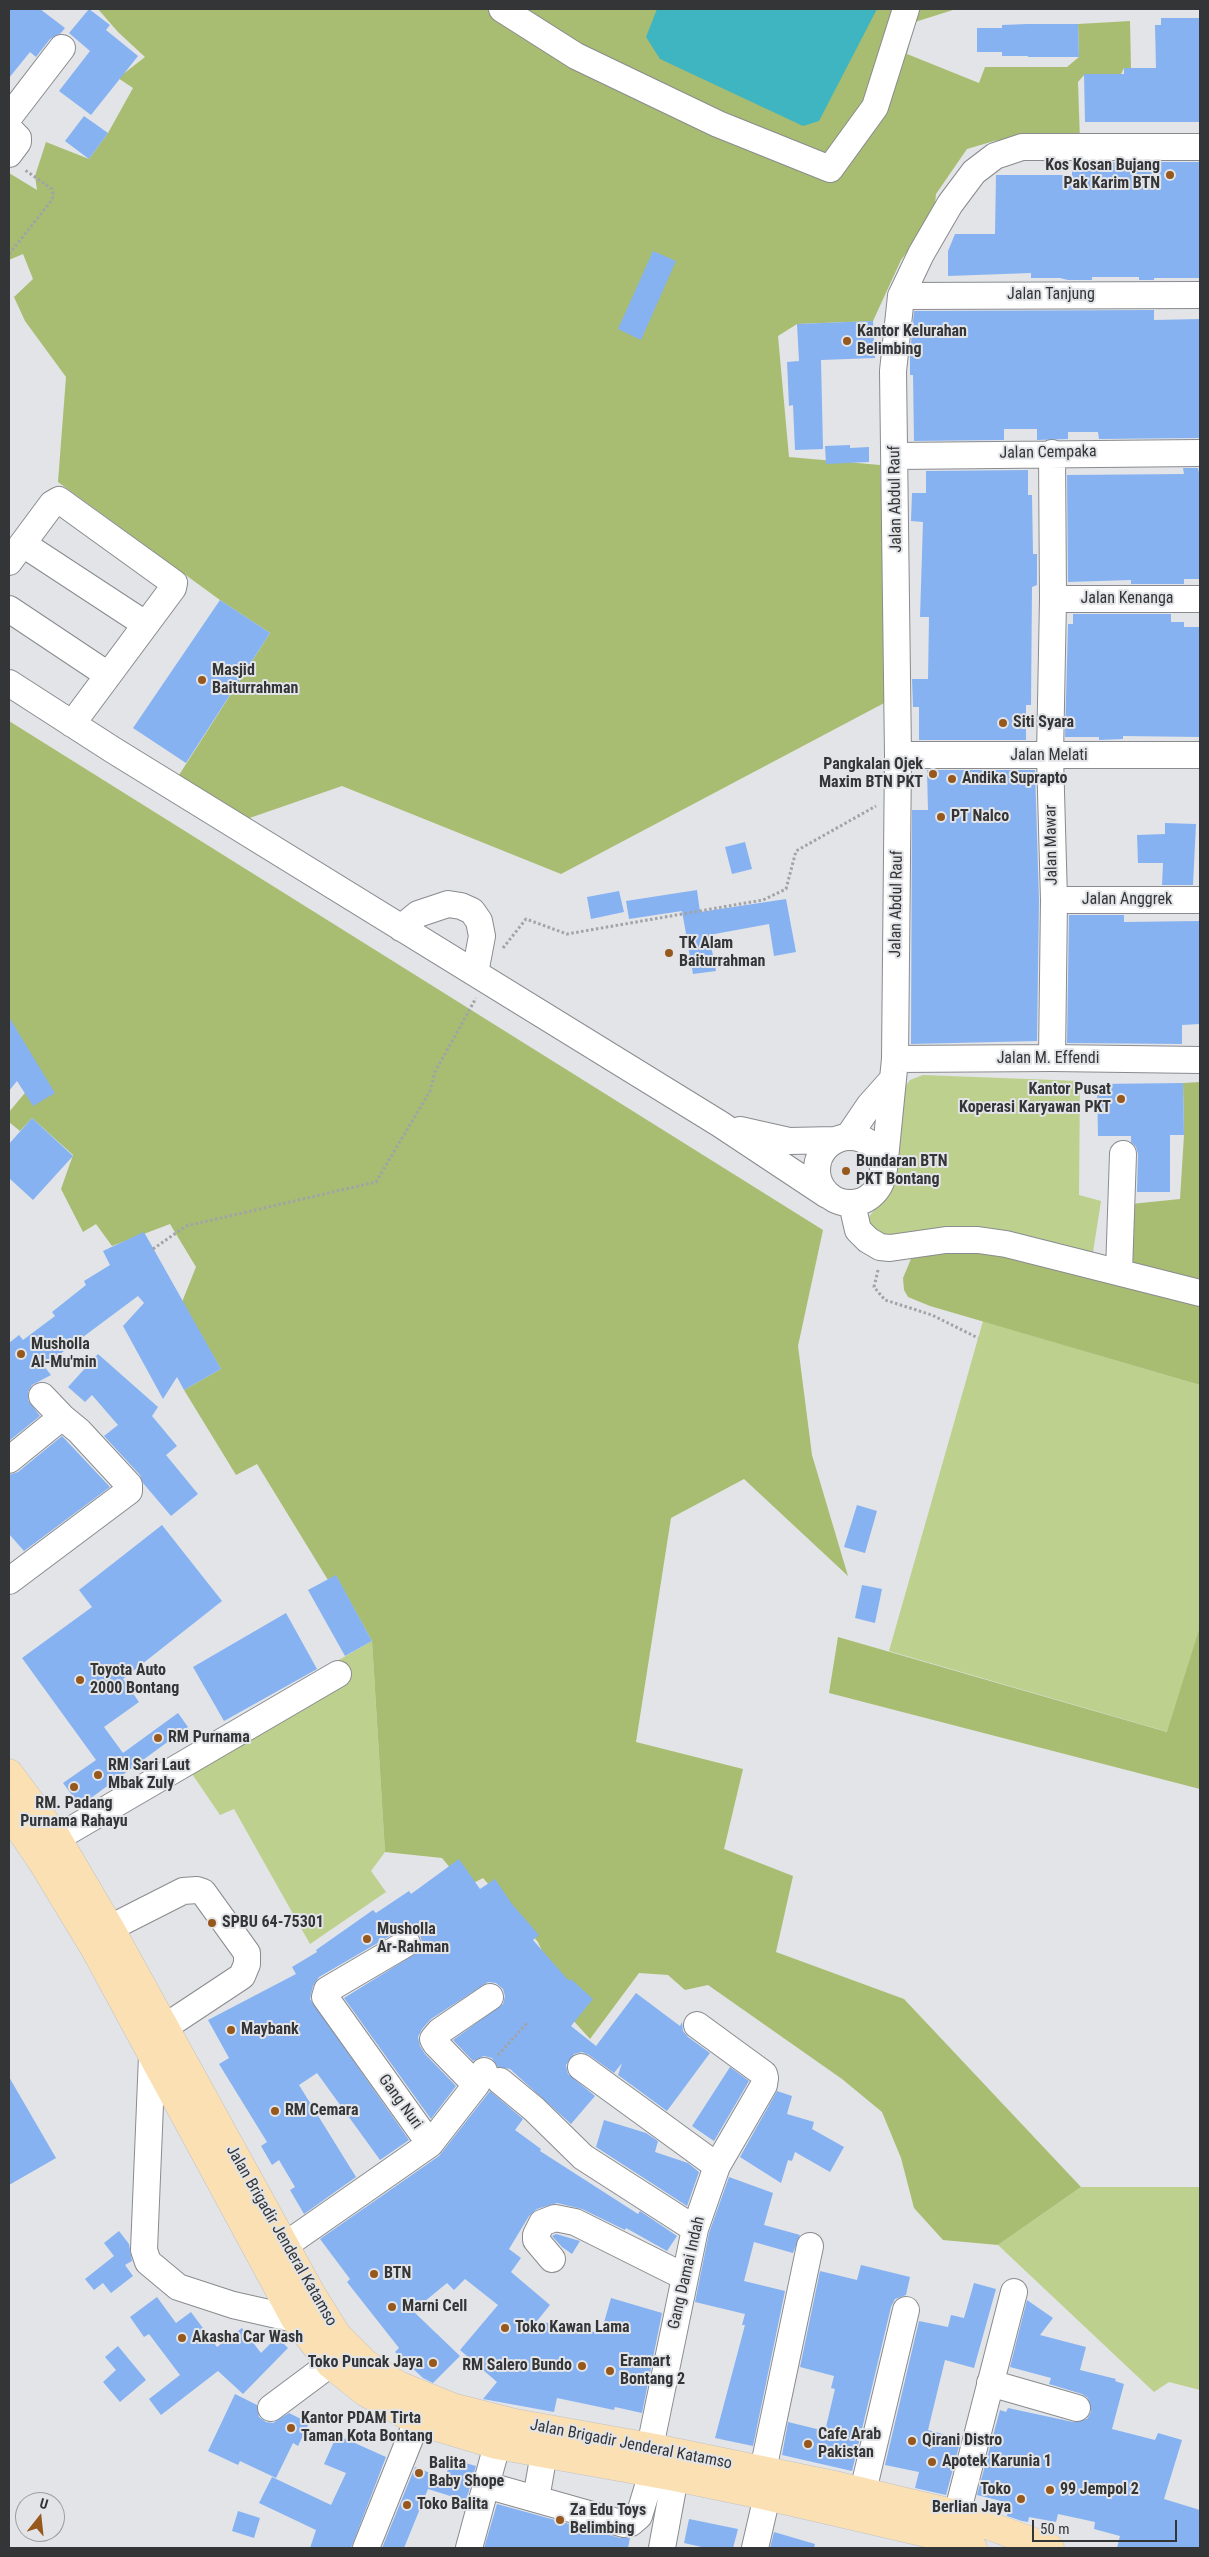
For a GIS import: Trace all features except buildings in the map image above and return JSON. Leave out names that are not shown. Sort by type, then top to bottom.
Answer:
[{"type":"main road","name":"Jalan Brigadir Jenderal Katamso","points":[[9,1773],[57,1838],[110,1928],[284,2246],[337,2335],[365,2363],[398,2385],[452,2407],[659,2465],[765,2483],[947,2533],[1050,2548]]},
{"type":"main road","name":"Jalan Brigadir Jenderal Katamso","points":[[9,1813],[44,1865],[96,1950],[295,2319],[330,2364],[365,2392],[417,2421],[497,2445],[544,2453],[659,2465],[765,2483],[863,2491],[973,2548]]},
{"type":"street","points":[[502,9],[576,56],[718,124],[830,169],[875,107],[906,9]]},
{"type":"street","points":[[9,117],[62,48]]},
{"type":"street","points":[[9,130],[18,138],[15,161]]},
{"type":"street","name":"Jalan Abdul Rauf","points":[[884,1169],[894,1069],[898,755],[893,371],[901,296],[921,254],[950,204],[974,172],[995,156],[1022,147],[1200,147]]},
{"type":"street","name":"Jalan Tanjung","points":[[901,296],[1200,295]]},
{"type":"street","name":"Jalan Mawar","points":[[1052,453],[1053,599],[1050,756],[1054,900],[1052,1058]]},
{"type":"street","name":"Jalan Cempaka","points":[[895,456],[1200,453]]},
{"type":"street","points":[[72,724],[173,588],[172,580],[64,502],[59,500],[52,504],[16,553],[145,624]]},
{"type":"street","name":"Jalan Kenanga","points":[[1053,599],[1200,599]]},
{"type":"street","points":[[9,609],[108,675]]},
{"type":"street","points":[[9,683],[72,724],[720,1124],[838,1202],[852,1204],[864,1201],[875,1193],[882,1182],[884,1169],[880,1156],[872,1145],[861,1139],[842,1138],[789,1142],[720,1124]]},
{"type":"street","name":"Jalan Melati","points":[[898,755],[1050,756],[1200,754]]},
{"type":"street","name":"Jalan Anggrek","points":[[1054,900],[1200,900]]},
{"type":"street","points":[[402,928],[418,914],[448,904],[461,906],[472,912],[480,921],[480,977]]},
{"type":"street","name":"Jalan M. Effendi","points":[[894,1069],[1052,1058],[1200,1060]]},
{"type":"street","points":[[827,1195],[819,1185],[816,1172],[818,1159],[825,1148],[842,1138],[869,1106],[894,1069]]},
{"type":"street","points":[[1118,1272],[1123,1154]]},
{"type":"street","points":[[852,1204],[858,1230],[874,1244],[884,1247],[946,1240],[978,1240],[1006,1244],[1200,1293]]},
{"type":"street","points":[[9,1581],[129,1491],[129,1485],[79,1431],[62,1417],[42,1396]]},
{"type":"street","points":[[9,1460],[62,1417]]},
{"type":"street","points":[[57,1838],[338,1674]]},
{"type":"street","points":[[110,1928],[183,1891],[197,1890],[203,1892],[247,1953],[247,1964],[242,1976],[165,2027]]},
{"type":"street","name":"Gang Nuri","points":[[284,2246],[430,2144],[325,1997],[327,1990],[407,1943]]},
{"type":"street","points":[[490,1997],[440,2031],[434,2039],[436,2044],[534,2108],[583,2157],[695,2229]]},
{"type":"street","name":"Gang Damai Indah","points":[[659,2465],[685,2277],[695,2229],[717,2166],[764,2085],[765,2078],[764,2074],[697,2025]]},
{"type":"street","points":[[152,2056],[144,2250],[148,2262],[162,2276],[178,2287],[233,2305],[295,2319]]},
{"type":"street","points":[[581,2067],[717,2166]]},
{"type":"street","points":[[430,2144],[487,2079]]},
{"type":"street","points":[[552,2259],[536,2240],[536,2235],[542,2223],[555,2218],[574,2222],[685,2277]]},
{"type":"street","points":[[754,2548],[810,2246]]},
{"type":"street","points":[[947,2533],[1014,2292]]},
{"type":"street","points":[[863,2491],[906,2310]]},
{"type":"street","points":[[271,2408],[330,2364]]},
{"type":"street","points":[[990,2383],[1077,2408]]},
{"type":"street","points":[[366,2548],[417,2421]]},
{"type":"street","points":[[469,2548],[497,2445]]},
{"type":"street","points":[[536,2499],[544,2453]]},
{"type":"street","points":[[486,2485],[624,2524],[630,2523],[639,2516],[659,2465]]},
{"type":"street","points":[[659,2465],[662,2548]]},
{"type":"path","points":[[9,254],[52,200],[53,194],[52,189],[15,161]]},
{"type":"path","points":[[481,942],[500,952],[526,919],[567,934],[763,900],[786,889],[796,851],[898,793]]},
{"type":"path","points":[[153,1249],[186,1226],[376,1182],[430,1091],[435,1072],[480,977]]},
{"type":"path","points":[[884,1247],[874,1287],[885,1300],[932,1315],[978,1338]]},
{"type":"path","points":[[487,2079],[528,2022]]},
{"type":"green space","points":[[98,9],[956,9],[915,22],[907,54],[979,83],[985,67],[1067,67],[1079,57],[1078,24],[1130,21],[1131,68],[1124,68],[1121,74],[1085,74],[1078,82],[1080,142],[1018,138],[994,141],[967,149],[936,194],[934,216],[901,260],[873,321],[797,324],[778,336],[789,457],[880,465],[888,701],[561,874],[342,786],[238,822],[172,786],[270,633],[220,600],[58,482],[66,377],[25,321],[14,297],[33,279],[23,254],[9,260],[9,173],[37,190],[35,176],[46,142],[89,159],[108,133],[133,88],[118,78],[145,57],[118,32]]},
{"type":"green space","points":[[9,721],[823,1230],[798,1346],[812,1455],[848,1576],[744,1479],[671,1518],[636,1742],[743,1769],[724,1849],[793,1876],[776,1952],[904,1999],[1081,2187],[998,2245],[943,2240],[914,2208],[901,2158],[882,2112],[842,2079],[708,1985],[685,1990],[668,1975],[639,1973],[590,2039],[571,2018],[538,1942],[483,1878],[466,1887],[442,1858],[385,1852],[372,1641],[336,1576],[328,1580],[257,1464],[236,1475],[184,1390],[221,1369],[182,1302],[196,1267],[170,1224],[112,1246],[96,1224],[83,1232],[61,1189],[73,1155],[32,1118],[20,1131],[9,1122],[9,1112],[29,1088],[9,1071]]},
{"type":"green space","points":[[923,1075],[1080,1081],[1079,1195],[1101,1201],[1091,1265],[913,1245],[858,1230],[889,1192],[901,1092],[910,1080]]},
{"type":"green space","points":[[1200,1082],[1200,1283],[1132,1264],[1131,1204],[1180,1199],[1184,1135],[1183,1083]]},
{"type":"green space","points":[[946,1240],[1200,1293],[1200,1385],[930,1306],[908,1297],[904,1290],[903,1278],[916,1247]]},
{"type":"green space","points":[[983,1321],[1200,1385],[1200,1626],[1168,1732],[889,1651]]},
{"type":"green space","points":[[1200,1626],[1200,1789],[829,1693],[838,1637],[1167,1732]]},
{"type":"green space","points":[[372,1641],[385,1852],[371,1871],[386,1892],[310,1944],[234,1809],[220,1815],[188,1768],[346,1676],[337,1661]]},
{"type":"green space","points":[[1081,2187],[1200,2187],[1200,2390],[1169,2382],[1154,2392],[998,2245]]},
{"type":"water","points":[[657,9],[877,9],[819,121],[803,126],[660,59],[646,37]]},
{"type":"place","name":"Kos Kosan Bujang Pak Karim BTN","points":[[1170,175]]},
{"type":"place","name":"Kantor Kelurahan Belimbing","points":[[847,341]]},
{"type":"place","name":"Masjid Baiturrahman","points":[[202,680]]},
{"type":"place","name":"Siti Syara","points":[[1003,723]]},
{"type":"place","name":"Pangkalan Ojek Maxim BTN PKT","points":[[933,774]]},
{"type":"place","name":"Andika Suprapto","points":[[952,779]]},
{"type":"place","name":"PT Nalco","points":[[941,817]]},
{"type":"place","name":"TK Alam Baiturrahman","points":[[669,953]]},
{"type":"place","name":"Kantor Pusat Koperasi Karyawan PKT","points":[[1121,1099]]},
{"type":"place","name":"Bundaran BTN PKT Bontang","points":[[846,1171]]},
{"type":"place","name":"Musholla Al-Mu'min","points":[[21,1354]]},
{"type":"place","name":"Toyota Auto 2000 Bontang","points":[[80,1680]]},
{"type":"place","name":"RM Purnama","points":[[158,1738]]},
{"type":"place","name":"RM Sari Laut Mbak Zuly","points":[[98,1775]]},
{"type":"place","name":"RM. Padang Purnama Rahayu","points":[[74,1787]]},
{"type":"place","name":"SPBU 64-75301","points":[[212,1923]]},
{"type":"place","name":"Musholla Ar-Rahman","points":[[367,1939]]},
{"type":"place","name":"Maybank","points":[[231,2030]]},
{"type":"place","name":"RM Cemara","points":[[275,2111]]},
{"type":"place","name":"BTN","points":[[374,2274]]},
{"type":"place","name":"Marni Cell","points":[[392,2307]]},
{"type":"place","name":"Toko Kawan Lama","points":[[505,2328]]},
{"type":"place","name":"Akasha Car Wash","points":[[182,2338]]},
{"type":"place","name":"Toko Puncak Jaya","points":[[433,2363]]},
{"type":"place","name":"RM Salero Bundo","points":[[582,2366]]},
{"type":"place","name":"Eramart Bontang 2","points":[[610,2371]]},
{"type":"place","name":"Kantor PDAM Tirta Taman Kota Bontang","points":[[291,2428]]},
{"type":"place","name":"Qirani Distro","points":[[912,2441]]},
{"type":"place","name":"Cafe Arab Pakistan","points":[[808,2444]]},
{"type":"place","name":"Apotek Karunia 1","points":[[932,2462]]},
{"type":"place","name":"Balita Baby Shope","points":[[419,2473]]},
{"type":"place","name":"99 Jempol 2","points":[[1050,2490]]},
{"type":"place","name":"Toko Berlian Jaya","points":[[1021,2499]]},
{"type":"place","name":"Toko Balita","points":[[407,2505]]},
{"type":"place","name":"Za Edu Toys Belimbing","points":[[560,2520]]}]
